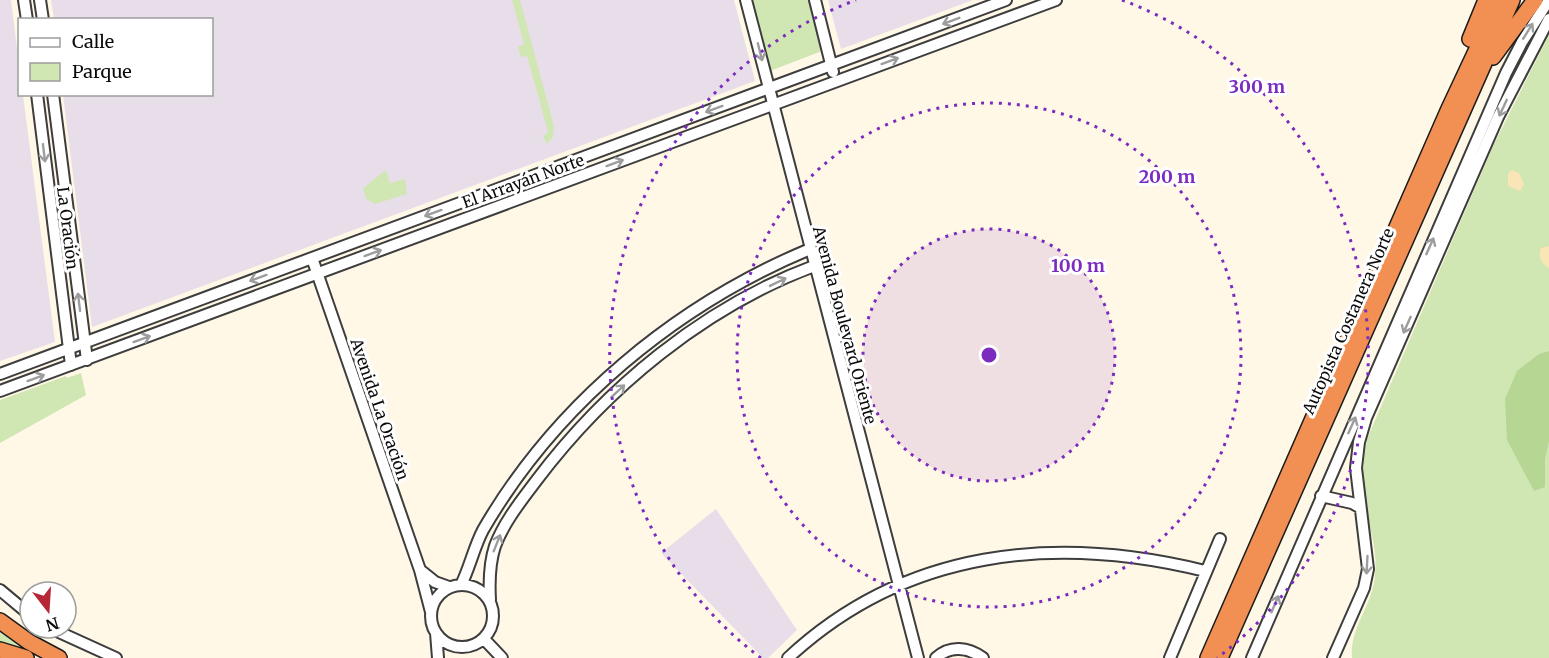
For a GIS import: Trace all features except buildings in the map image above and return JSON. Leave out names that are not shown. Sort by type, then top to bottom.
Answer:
[{"type":"highway","points":[[1434,145],[1458,70],[1486,0]]},
{"type":"highway","name":"Autopista Costanera Norte","points":[[1208,658],[1500,0]]},
{"type":"highway","name":"Autopista Costanera Norte","points":[[1223,654],[1467,97],[1512,0]]},
{"type":"highway","points":[[1467,97],[1535,0]]},
{"type":"highway","points":[[0,621],[29,642],[59,658]]},
{"type":"highway","points":[[0,651],[26,658]]},
{"type":"street","points":[[24,0],[27,18]]},
{"type":"street","points":[[40,0],[43,18]]},
{"type":"street","name":"Avenida Boulevard Oriente","points":[[746,0],[918,658]]},
{"type":"street","points":[[815,0],[836,82]]},
{"type":"street","name":"El Arrayán Norte","points":[[0,374],[1006,0]]},
{"type":"street","name":"El Arrayán Norte","points":[[0,392],[1056,0]]},
{"type":"street","points":[[1252,658],[1515,55],[1549,0]]},
{"type":"street","points":[[1333,658],[1366,577],[1368,552],[1359,507],[1356,456],[1366,418],[1498,117],[1525,61],[1549,19]]},
{"type":"street","points":[[1515,55],[1525,61]]},
{"type":"street","name":"La Oración","points":[[37,96],[71,365]]},
{"type":"street","name":"La Oración","points":[[52,96],[87,360]]},
{"type":"street","points":[[461,585],[476,544],[494,513],[542,448],[590,395],[648,344],[694,310],[746,279],[810,249]]},
{"type":"street","name":"Avenida La Oración","points":[[312,258],[420,570],[431,612]]},
{"type":"street","points":[[462,658],[471,646],[484,639],[494,620],[490,600],[491,560],[504,528],[542,474],[599,409],[644,368],[703,324],[752,295],[814,266]]},
{"type":"street","points":[[1321,496],[1352,502],[1359,507]]},
{"type":"street","points":[[1170,658],[1220,539]]},
{"type":"street","points":[[788,658],[831,624],[898,585],[957,565],[998,556],[1046,552],[1093,552],[1140,556],[1205,571]]},
{"type":"street","points":[[420,570],[431,580],[449,587]]},
{"type":"street","points":[[438,658],[431,612],[438,596],[449,587],[461,585],[478,589],[490,600]]},
{"type":"street","points":[[0,591],[18,605]]},
{"type":"street","points":[[436,633],[449,645],[471,646]]},
{"type":"street","points":[[484,639],[502,658]]},
{"type":"street","points":[[76,640],[116,658]]},
{"type":"street","points":[[936,658],[952,649],[964,649],[983,658]]},
{"type":"shaded area","points":[[0,0],[11,0],[18,56],[18,96],[23,96],[55,342],[0,361]]},
{"type":"shaded area","points":[[51,0],[734,0],[755,81],[92,327],[63,96],[213,96],[213,18],[54,18]]},
{"type":"shaded area","points":[[828,0],[973,0],[841,49]]},
{"type":"shaded area","points":[[716,509],[797,630],[768,658],[763,658],[661,553]]},
{"type":"green space","points":[[512,0],[520,0],[554,126],[553,137],[547,144],[543,136],[548,132],[527,56],[521,57],[518,47],[524,44]]},
{"type":"green space","points":[[752,0],[809,0],[822,51],[770,71]]},
{"type":"green space","points":[[1549,35],[1549,658],[1352,658],[1354,637],[1370,596],[1376,565],[1363,491],[1367,439],[1493,146]]},
{"type":"green space","points":[[386,170],[390,183],[405,179],[407,194],[375,204],[366,199],[363,188]]},
{"type":"green space","points":[[1549,351],[1549,441],[1545,459],[1545,487],[1534,491],[1507,440],[1505,399],[1517,371],[1539,354]]},
{"type":"green space","points":[[81,373],[86,395],[0,443],[0,400],[66,376],[67,378]]},
{"type":"green space","points":[[0,630],[26,650],[23,655],[0,648]]},
{"type":"sand","points":[[1512,170],[1519,173],[1524,184],[1520,191],[1508,186],[1508,173]]},
{"type":"sand","points":[[1549,246],[1549,268],[1542,262],[1540,254],[1541,248]]}]
